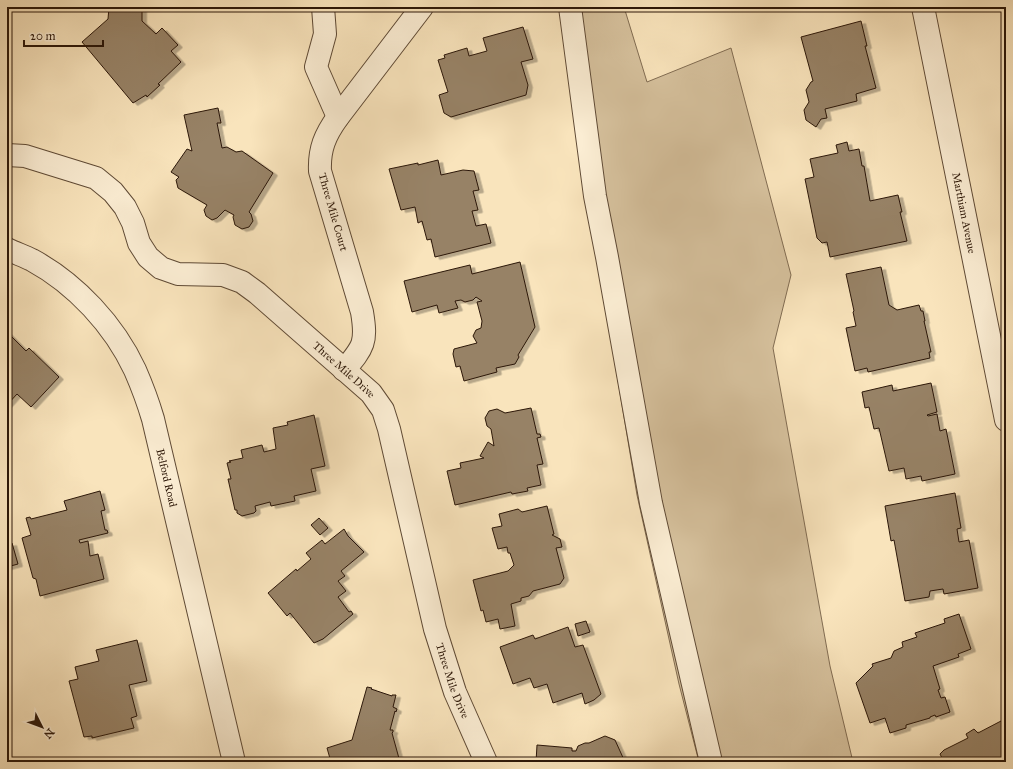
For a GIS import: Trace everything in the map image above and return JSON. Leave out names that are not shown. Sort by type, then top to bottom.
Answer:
[{"type":"street","points":[[323,7],[325,34],[316,66],[338,117]]},
{"type":"street","name":"Three Mile Court","points":[[344,370],[357,355],[362,346],[365,330],[362,312],[320,171],[322,145],[328,131],[338,117],[422,7]]},
{"type":"street","points":[[570,7],[595,196],[651,503],[711,762]]},
{"type":"street","name":"Marthiam Avenue","points":[[923,7],[1006,420]]},
{"type":"street","name":"Three Mile Drive","points":[[7,155],[25,156],[96,178],[113,192],[125,207],[138,243],[148,257],[161,268],[178,274],[223,275],[242,282],[257,293],[371,393],[383,410],[389,429],[435,629],[456,692],[486,762]]},
{"type":"street","name":"Belford Road","points":[[7,249],[32,260],[58,276],[81,296],[103,320],[121,345],[135,370],[153,419],[234,762]]},
{"type":"shaded area","points":[[560,7],[624,7],[647,82],[731,48],[791,275],[773,348],[830,666],[853,762],[699,762],[679,684],[637,495],[610,333]]},
{"type":"building","points":[[109,7],[142,7],[142,21],[156,34],[162,28],[178,45],[171,51],[181,62],[147,97],[146,95],[133,103],[82,42],[108,19]]},
{"type":"building","points":[[861,21],[867,46],[865,46],[876,88],[856,94],[857,101],[825,109],[827,118],[821,119],[816,127],[806,120],[804,110],[809,102],[806,90],[813,81],[801,37]]},
{"type":"building","points":[[523,27],[533,59],[521,62],[528,85],[526,95],[451,117],[444,113],[439,95],[448,92],[438,60],[445,58],[444,55],[467,48],[469,56],[487,51],[483,38]]},
{"type":"building","points":[[218,108],[221,123],[217,123],[222,148],[227,147],[236,152],[242,151],[273,173],[249,212],[253,221],[249,227],[242,229],[235,225],[234,215],[225,210],[217,218],[212,220],[206,216],[204,210],[207,205],[178,188],[176,180],[179,177],[171,172],[187,149],[192,151],[184,115]]},
{"type":"building","points":[[847,142],[849,151],[859,149],[862,166],[864,166],[870,201],[898,195],[902,212],[900,212],[907,241],[830,257],[827,242],[822,243],[817,238],[805,179],[814,177],[810,159],[838,153],[836,145]]},
{"type":"building","points":[[438,160],[441,175],[463,170],[474,171],[479,190],[473,191],[478,210],[472,211],[476,226],[486,224],[491,243],[435,257],[431,239],[427,240],[422,221],[418,223],[415,207],[401,210],[389,169],[418,163],[418,165]]},
{"type":"building","points":[[520,262],[535,327],[518,355],[519,357],[515,364],[496,368],[497,372],[464,381],[460,366],[456,367],[453,354],[454,349],[477,343],[473,336],[476,330],[481,328],[482,321],[477,302],[482,301],[476,297],[473,300],[465,302],[461,300],[455,301],[458,308],[439,313],[437,305],[412,312],[404,281],[470,265],[472,274]]},
{"type":"building","points":[[881,267],[889,305],[897,310],[919,305],[921,311],[923,311],[931,352],[929,352],[930,358],[868,372],[867,368],[855,371],[846,328],[856,326],[846,274]]},
{"type":"building","points":[[7,332],[26,351],[29,348],[59,377],[31,407],[17,394],[7,405]]},
{"type":"building","points":[[931,383],[937,412],[927,415],[937,414],[940,431],[946,429],[955,474],[922,481],[921,476],[906,479],[904,468],[889,471],[879,428],[874,429],[869,407],[865,408],[862,392],[892,385],[893,391]]},
{"type":"building","points":[[531,408],[537,434],[540,434],[541,437],[537,438],[543,464],[537,465],[541,485],[527,488],[528,491],[512,494],[511,492],[455,505],[447,471],[461,468],[460,463],[484,458],[480,456],[488,442],[494,446],[491,429],[487,426],[485,418],[489,411],[497,409],[505,413]]},
{"type":"building","points":[[314,415],[325,466],[311,469],[316,491],[294,496],[295,501],[271,506],[270,502],[255,506],[256,511],[254,513],[242,516],[237,513],[228,479],[231,479],[227,463],[231,462],[229,461],[243,458],[241,450],[262,445],[264,452],[276,449],[273,428],[288,425],[287,422]]},
{"type":"building","points":[[100,491],[105,510],[101,511],[105,530],[107,530],[108,533],[79,540],[80,543],[88,541],[90,556],[98,554],[104,579],[40,596],[36,579],[33,578],[22,538],[31,535],[26,518],[30,517],[31,519],[67,510],[64,501]]},
{"type":"building","points":[[955,493],[961,528],[957,529],[959,542],[969,540],[978,588],[944,594],[943,589],[930,591],[929,597],[905,601],[894,540],[891,541],[885,506]]},
{"type":"building","points":[[547,506],[554,534],[552,535],[560,539],[562,547],[556,548],[564,578],[560,584],[533,591],[529,596],[521,598],[521,601],[511,604],[515,626],[500,629],[498,619],[486,622],[483,610],[481,611],[473,580],[508,571],[514,565],[510,553],[508,553],[507,547],[498,549],[492,528],[502,526],[499,514],[518,509],[522,512]]},
{"type":"building","points":[[319,518],[328,528],[320,535],[311,525]]},
{"type":"building","points":[[344,529],[348,536],[364,552],[341,571],[345,576],[338,581],[346,591],[338,597],[349,612],[351,611],[353,614],[323,639],[314,643],[290,613],[287,616],[268,593],[296,569],[297,571],[311,559],[306,553],[322,540],[325,544]]},
{"type":"building","points":[[12,543],[18,564],[7,567],[7,544]]},
{"type":"building","points":[[959,614],[971,649],[958,654],[959,657],[933,666],[940,689],[938,690],[941,698],[945,697],[950,712],[936,717],[935,715],[930,718],[906,725],[906,728],[890,733],[885,718],[870,723],[856,683],[873,666],[872,664],[891,658],[894,651],[903,647],[902,642],[917,637],[915,633],[945,623],[944,619]]},
{"type":"building","points":[[586,621],[590,632],[578,636],[575,624]]},
{"type":"building","points":[[568,627],[575,647],[583,645],[601,694],[594,700],[585,704],[582,693],[553,703],[547,684],[534,688],[530,678],[513,684],[500,647],[533,635],[535,639]]},
{"type":"building","points":[[137,640],[147,681],[129,685],[137,716],[131,718],[134,728],[92,738],[92,736],[84,737],[69,681],[78,679],[75,667],[99,661],[96,650]]},
{"type":"building","points":[[367,687],[392,696],[396,695],[393,707],[397,709],[396,712],[395,711],[390,730],[393,730],[392,733],[400,762],[331,762],[327,748],[352,740]]},
{"type":"building","points":[[1001,721],[1006,730],[1006,762],[944,762],[940,754],[944,750],[968,738],[966,734],[974,729],[978,733]]},
{"type":"building","points":[[605,736],[615,740],[625,762],[536,762],[537,745],[572,748],[572,751],[576,751],[578,746]]}]
